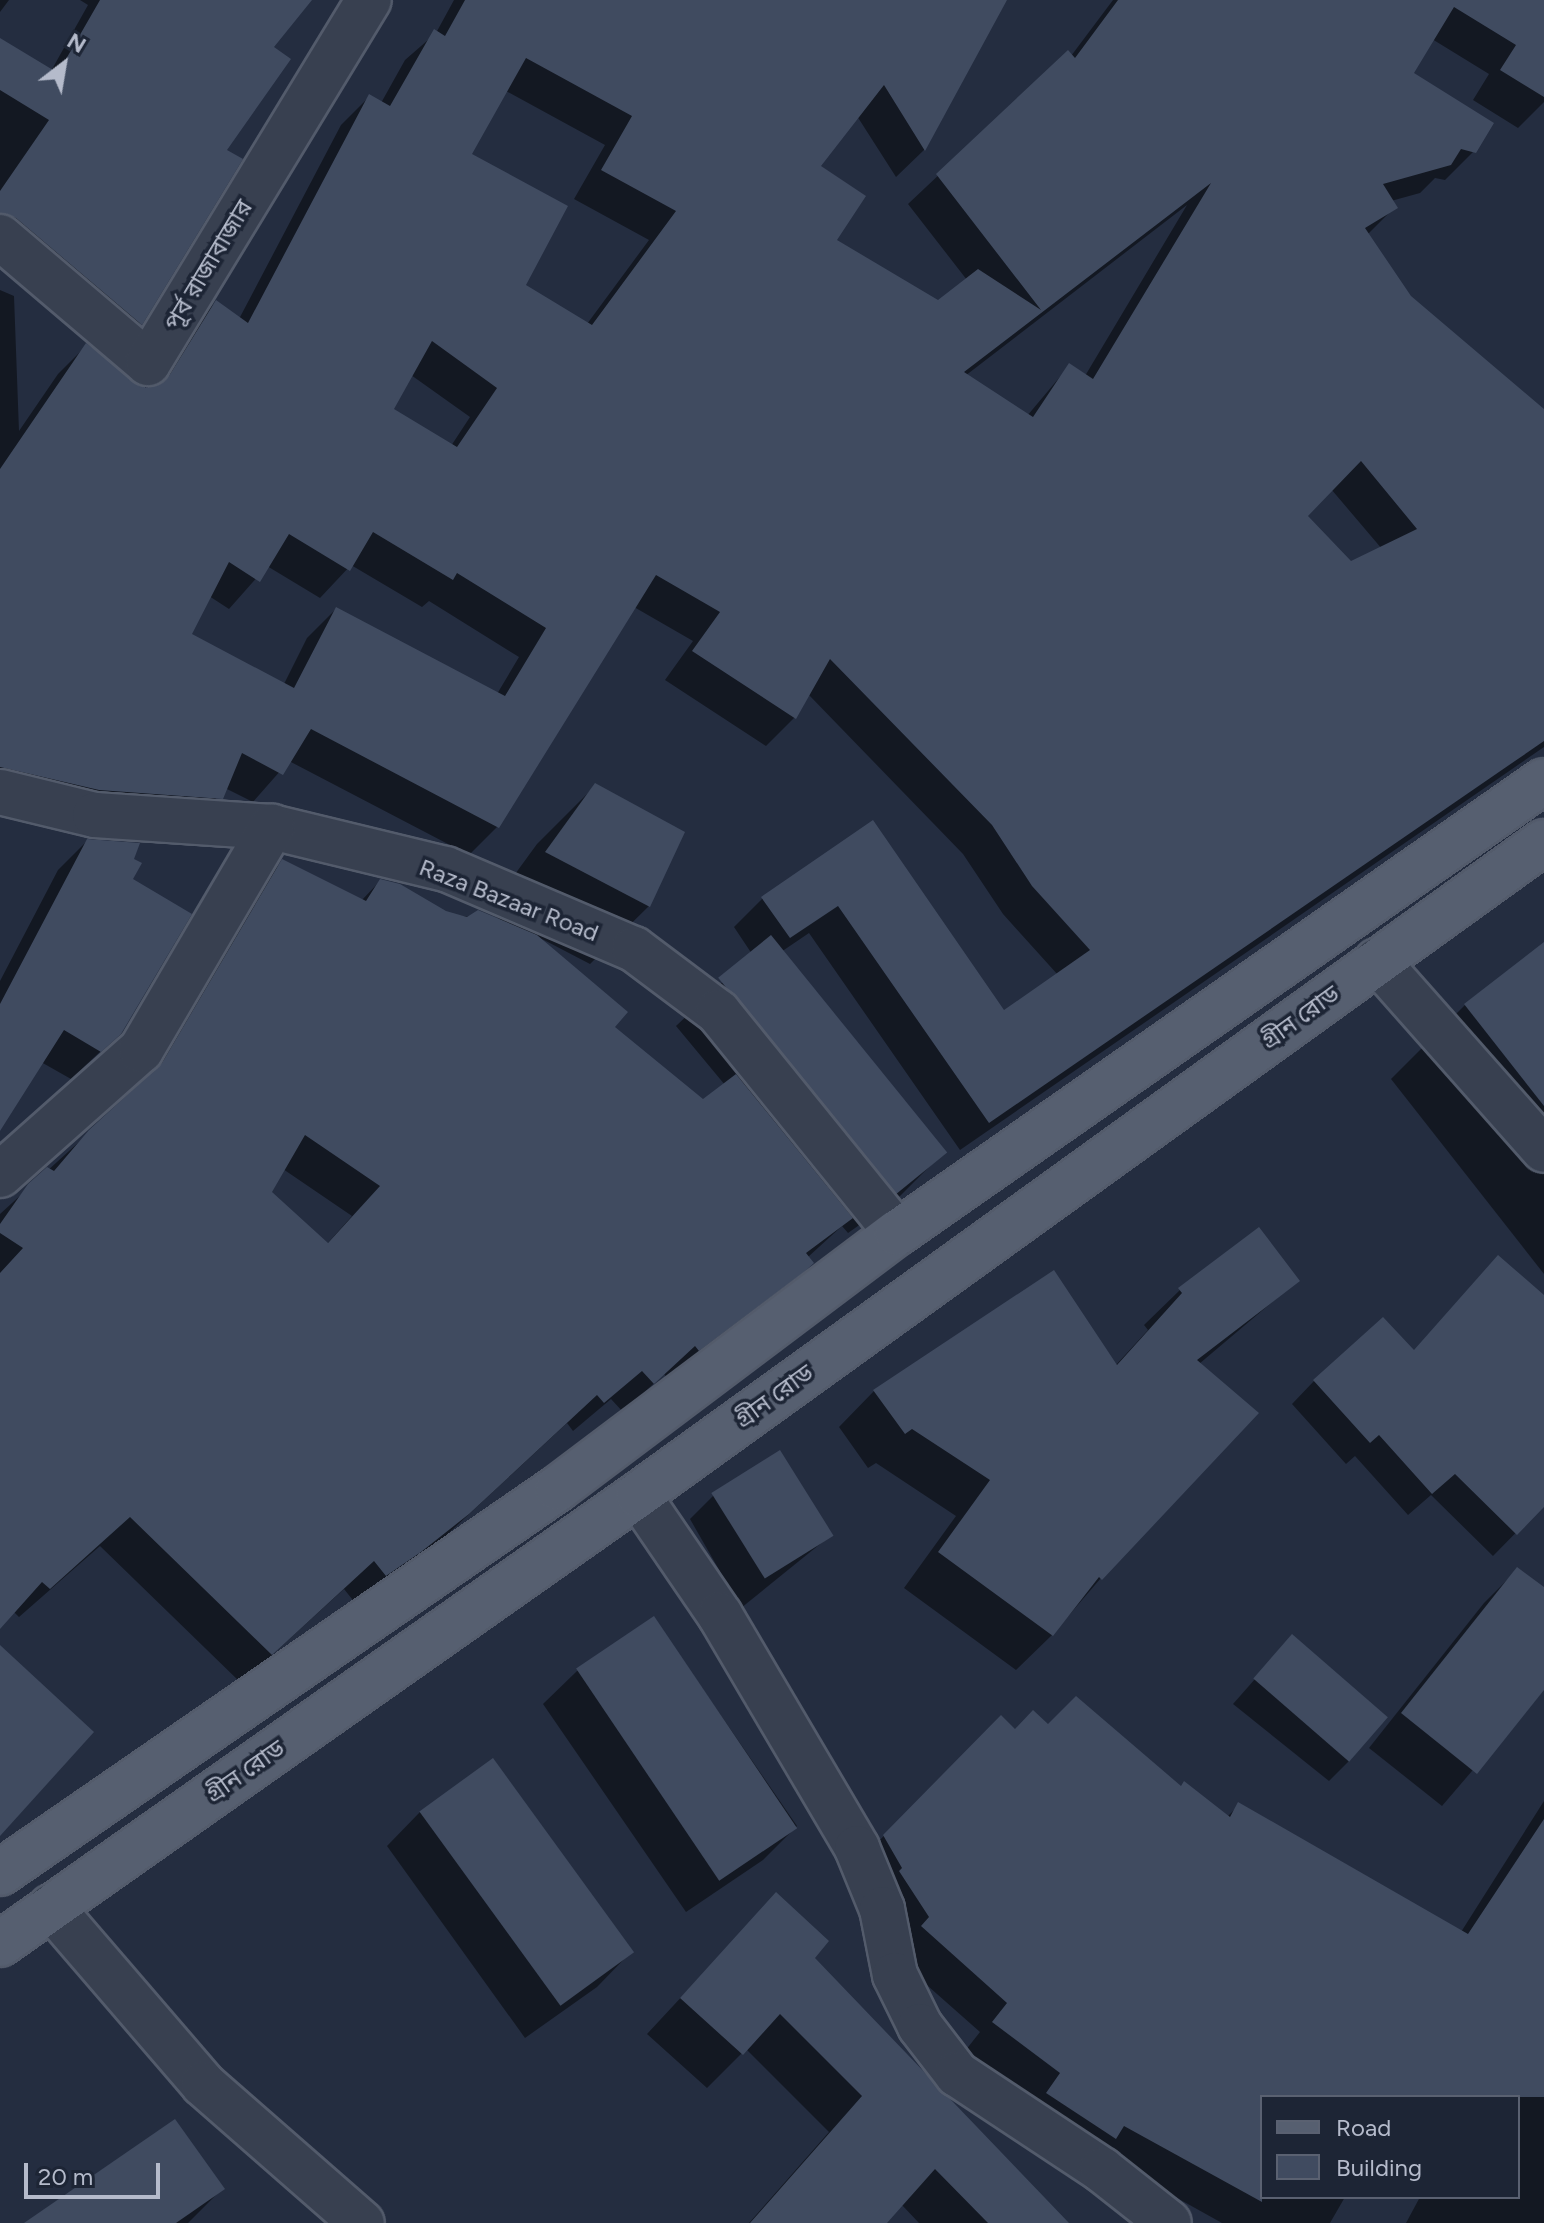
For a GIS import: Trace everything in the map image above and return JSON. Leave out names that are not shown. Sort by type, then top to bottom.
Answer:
[{"type":"main road","points":[[0,1873],[558,1488],[897,1233],[1544,781]]},
{"type":"main road","name":"গ্রীন রোড","points":[[0,1944],[638,1495],[1544,842]]},
{"type":"street","name":"পূর্ব রাজাবাজার","points":[[0,237],[148,363],[369,0]]},
{"type":"street","name":"Raza Bazaar Road","points":[[0,792],[95,815],[272,827],[446,869],[634,949],[718,1012],[897,1233]]},
{"type":"street","points":[[0,1175],[141,1050],[272,827]]},
{"type":"street","points":[[1377,961],[1544,1150]]},
{"type":"street","points":[[638,1495],[720,1615],[857,1848],[882,1909],[895,1975],[920,2026],[957,2074],[1102,2170],[1169,2223]]},
{"type":"street","points":[[51,1907],[203,2084],[362,2223]]},
{"type":"building","points":[[100,0],[312,0],[274,47],[291,59],[227,150],[243,159],[142,325],[16,218],[0,213],[0,191],[49,120],[0,90],[0,38],[58,73]]},
{"type":"building","points":[[465,0],[1007,0],[925,151],[884,85],[821,166],[866,196],[837,240],[938,300],[978,269],[1041,310],[936,174],[1068,50],[1075,58],[1118,0],[1544,0],[1544,97],[1500,70],[1516,45],[1454,7],[1414,73],[1494,123],[1476,153],[1461,149],[1451,165],[1383,184],[1398,208],[1365,228],[1411,296],[1544,409],[1544,741],[989,1123],[838,906],[790,938],[761,897],[873,820],[1004,1010],[1090,950],[1032,886],[992,825],[830,659],[796,719],[692,651],[720,612],[656,575],[499,828],[311,729],[283,775],[242,753],[223,799],[99,790],[0,767],[0,469],[86,343],[146,388],[169,376],[216,300],[248,323],[369,94],[390,106],[434,29],[445,36]],"holes":[[[526,58],[632,116],[601,170],[676,211],[592,325],[526,285],[568,206],[472,154]],[[1211,183],[1093,379],[1069,363],[1033,417],[964,372]],[[432,341],[497,388],[457,447],[394,409]],[[1361,461],[1417,529],[1351,561],[1308,516]],[[373,532],[453,580],[457,573],[546,628],[505,696],[336,607],[294,688],[192,634],[229,562],[260,582],[289,534],[350,571]]]},
{"type":"building","points":[[595,783],[685,832],[650,907],[545,852]]},
{"type":"building","points":[[87,839],[140,843],[134,859],[142,863],[133,879],[192,914],[121,1034],[101,1052],[64,1030],[0,1131],[0,1004]]},
{"type":"building","points":[[282,859],[366,901],[380,879],[400,884],[446,911],[467,917],[478,910],[537,935],[628,1012],[615,1027],[703,1099],[736,1074],[853,1218],[806,1253],[814,1263],[803,1273],[699,1351],[695,1346],[654,1384],[642,1371],[604,1403],[597,1395],[469,1514],[386,1576],[374,1561],[272,1655],[130,1517],[50,1589],[42,1582],[0,1629],[0,1273],[23,1248],[0,1233],[0,1224],[28,1184],[47,1167],[54,1171],[89,1130],[162,1063]],"holes":[[[305,1135],[380,1186],[328,1243],[272,1192]]]},
{"type":"building","points":[[771,935],[947,1153],[894,1195],[718,978]]},
{"type":"building","points":[[1544,942],[1544,1106],[1464,1004]]},
{"type":"building","points":[[1259,1227],[1300,1281],[1197,1360],[1259,1413],[1102,1580],[1099,1577],[1053,1636],[938,1552],[990,1480],[912,1429],[905,1434],[873,1390],[1054,1270],[1117,1365],[1182,1293],[1178,1288]]},
{"type":"building","points":[[1498,1255],[1544,1295],[1544,1507],[1517,1535],[1455,1474],[1432,1494],[1379,1435],[1370,1443],[1313,1380],[1383,1317],[1414,1350]]},
{"type":"building","points":[[780,1450],[834,1536],[765,1579],[711,1493]]},
{"type":"building","points":[[1517,1567],[1544,1587],[1544,1690],[1477,1774],[1401,1713]]},
{"type":"building","points":[[654,1616],[797,1828],[719,1881],[576,1669]]},
{"type":"building","points":[[1292,1634],[1388,1717],[1349,1762],[1253,1679]]},
{"type":"building","points":[[0,1645],[94,1732],[0,1836]]},
{"type":"building","points":[[1076,1696],[1181,1786],[1184,1781],[1230,1817],[1238,1802],[1468,1934],[1544,1819],[1544,2097],[1260,2095],[1262,2202],[1124,2126],[1116,2139],[1046,2093],[1060,2073],[992,2022],[1007,2003],[921,1926],[929,1917],[899,1871],[902,1868],[883,1835],[1001,1715],[1015,1729],[1033,1710],[1048,1724]]},
{"type":"building","points":[[493,1758],[634,1952],[560,2006],[419,1811]]},
{"type":"building","points":[[776,1892],[829,1941],[815,1958],[1069,2223],[988,2223],[935,2169],[887,2223],[750,2223],[862,2096],[780,2014],[743,2055],[680,1998]]},
{"type":"building","points":[[175,2119],[225,2189],[176,2223],[24,2223]]}]
